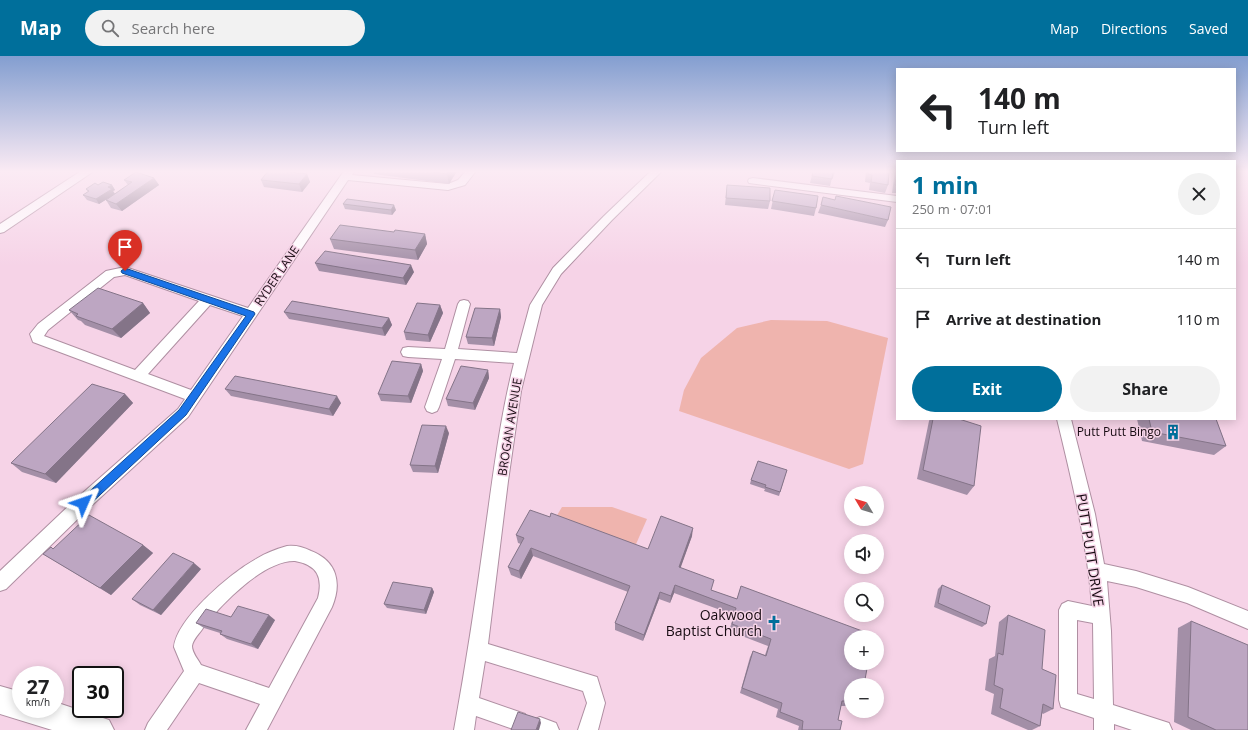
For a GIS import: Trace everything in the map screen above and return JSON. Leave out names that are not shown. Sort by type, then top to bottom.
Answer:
[{"type":"highway","points":[[0,700],[12,703]]},
{"type":"highway","points":[[60,718],[99,730]]},
{"type":"street","points":[[0,229],[41,202]]},
{"type":"street","name":"RYDER LANE","points":[[0,583],[83,503],[183,412],[251,314],[334,202]]},
{"type":"street","name":"BROGAN AVENUE","points":[[464,730],[478,650],[500,481],[514,391],[536,304],[557,270],[624,202]]},
{"type":"street","points":[[194,397],[38,339],[37,334],[43,326],[110,274],[125,271],[251,314]]},
{"type":"street","points":[[138,376],[208,300]]},
{"type":"street","points":[[432,406],[450,354],[464,304]]},
{"type":"street","points":[[408,352],[522,358]]},
{"type":"street","name":"PUTT PUTT DRIVE","points":[[1064,420],[1076,467],[1096,571],[1100,616],[1104,730]]},
{"type":"street","points":[[256,730],[273,699],[326,601],[330,583],[325,568],[310,557],[288,554],[267,561],[225,591],[201,616],[184,640],[183,648],[195,672],[273,699]]},
{"type":"street","points":[[1096,571],[1136,579],[1188,595],[1248,620]]},
{"type":"street","points":[[1100,616],[1068,610],[1068,700],[1162,730]]},
{"type":"street","points":[[478,650],[590,684],[596,704],[588,730]]},
{"type":"street","points":[[155,730],[195,672]]},
{"type":"street","points":[[469,704],[518,721]]},
{"type":"shaded area","points":[[771,320],[827,321],[888,338],[863,464],[849,469],[679,411],[684,390],[701,358],[737,328]]},
{"type":"shaded area","points":[[562,507],[612,507],[647,519],[633,551],[553,522]]},
{"type":"building","points":[[344,202],[374,202],[394,205],[391,210],[343,204]]},
{"type":"building","points":[[781,202],[817,202],[816,208]]},
{"type":"building","points":[[822,202],[868,202],[891,207],[888,220],[821,205]]},
{"type":"building","points":[[340,225],[394,232],[395,230],[425,234],[415,250],[330,239]]},
{"type":"building","points":[[325,251],[411,265],[403,278],[315,263]]},
{"type":"building","points":[[98,288],[143,303],[112,329],[76,316],[78,314],[69,310]]},
{"type":"building","points":[[292,301],[389,318],[382,328],[284,312]]},
{"type":"building","points":[[417,303],[440,305],[428,335],[404,332]]},
{"type":"building","points":[[475,308],[500,309],[492,338],[466,337]]},
{"type":"building","points":[[392,361],[421,364],[408,396],[378,394]]},
{"type":"building","points":[[461,366],[488,370],[473,403],[446,399]]},
{"type":"building","points":[[235,376],[337,396],[329,409],[225,389]]},
{"type":"building","points":[[92,384],[125,394],[45,474],[11,463]]},
{"type":"building","points":[[933,420],[962,420],[981,426],[974,486],[923,470]]},
{"type":"building","points":[[1149,420],[1216,420],[1226,446],[1152,432]]},
{"type":"building","points":[[422,425],[446,426],[435,466],[410,465]]},
{"type":"building","points":[[758,461],[787,470],[780,492],[751,480]]},
{"type":"building","name":"Oakwood Baptist Church","points":[[530,510],[550,517],[551,513],[648,549],[661,516],[693,528],[679,567],[714,580],[711,590],[737,599],[741,586],[860,630],[844,630],[844,670],[867,670],[865,678],[844,678],[844,701],[842,701],[838,720],[842,721],[840,730],[802,730],[803,721],[780,712],[782,703],[742,688],[753,651],[766,656],[771,639],[732,624],[736,608],[675,585],[671,596],[660,592],[644,635],[615,623],[630,586],[531,548],[519,571],[508,567],[524,538],[516,535]]},
{"type":"building","points":[[89,515],[143,545],[100,588],[43,554],[51,547],[53,549]]},
{"type":"building","points":[[173,553],[194,563],[153,610],[132,599]]},
{"type":"building","points":[[393,582],[432,588],[424,610],[384,604]]},
{"type":"building","points":[[942,585],[990,606],[986,624],[938,603]]},
{"type":"building","points":[[238,606],[269,615],[251,644],[220,634],[222,631],[196,623],[206,609],[231,617]]},
{"type":"building","points":[[1008,615],[1045,630],[1042,669],[1056,675],[1053,709],[1043,704],[1040,726],[1000,708],[1003,689],[994,685],[998,653],[1003,655]]},
{"type":"building","points":[[1191,621],[1248,645],[1248,730],[1216,730],[1188,717]]},
{"type":"building","points":[[518,712],[540,719],[536,730],[511,730]]},
{"type":"place","name":"Putt Putt Bingo","points":[[1173,432]]},
{"type":"place","name":"Oakwood Baptist Church","points":[[774,623]]},
{"type":"route","points":[[83,503],[183,412],[251,314],[125,271]]}]
